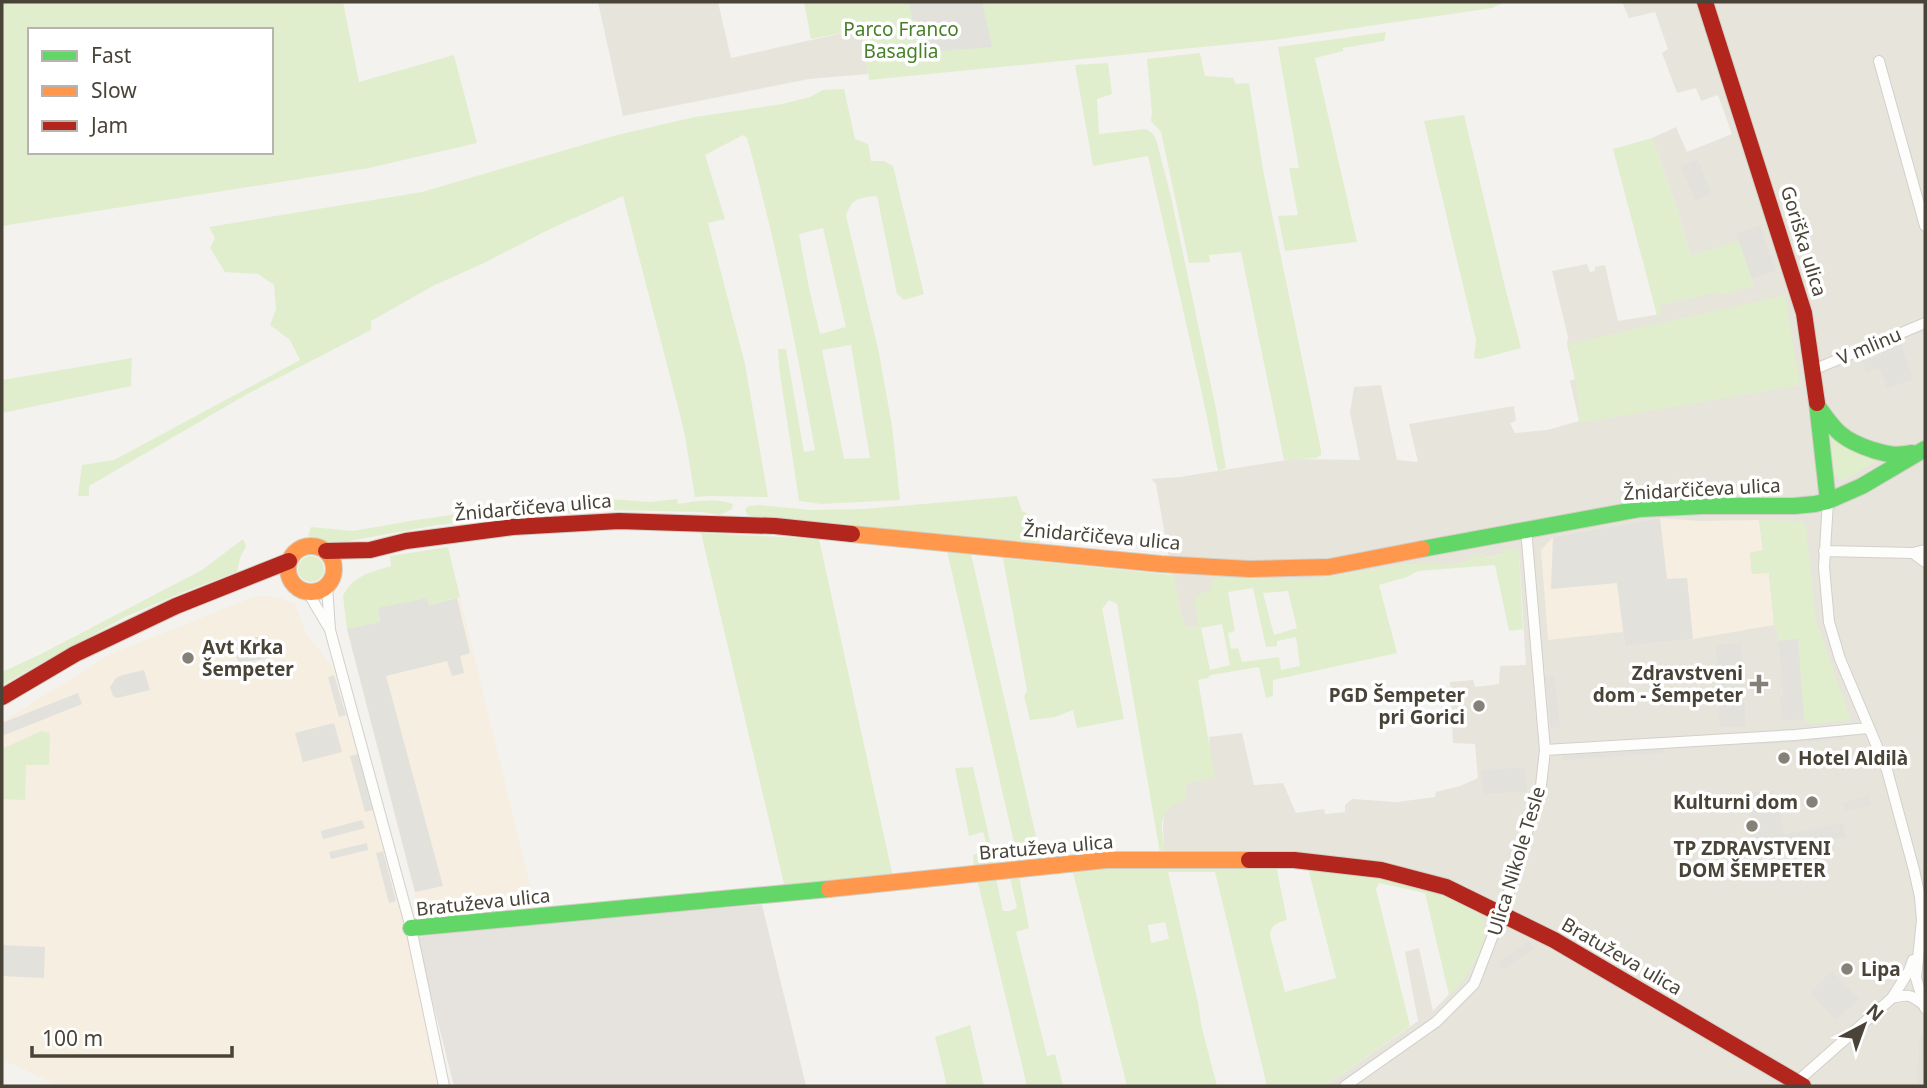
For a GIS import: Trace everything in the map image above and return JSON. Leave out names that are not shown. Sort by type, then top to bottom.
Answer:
[{"type":"street","name":"Goriška ulica","points":[[1705,2],[1804,313],[1828,501]]},
{"type":"street","points":[[1879,61],[1925,226]]},
{"type":"street","name":"V mlinu","points":[[1813,370],[1925,323]]},
{"type":"street","points":[[1816,403],[1831,425],[1844,438],[1855,444],[1894,456],[1923,451]]},
{"type":"street","name":"Žnidarčičeva ulica","points":[[2,697],[75,654],[176,606],[289,561],[298,550],[312,545],[326,551],[370,550],[406,541],[513,527],[619,520],[775,526],[1161,564],[1263,569],[1329,567],[1640,509],[1800,505],[1828,501],[1862,486],[1923,451]]},
{"type":"street","points":[[1828,501],[1824,551],[1829,622],[1840,659],[1887,770],[1914,870],[1922,920],[1916,978],[1925,1007]]},
{"type":"street","name":"Ulica Nikole Tesle","points":[[1345,1086],[1436,1022],[1474,984],[1502,915],[1541,786],[1545,750],[1526,529]]},
{"type":"street","name":"Žnidarčičeva ulica","points":[[243,580],[292,582],[300,589],[314,592],[370,550]]},
{"type":"street","points":[[1824,551],[1913,553],[1925,550]]},
{"type":"street","name":"Žnidarčičeva ulica","points":[[326,551],[333,561],[330,579],[330,630],[411,928]]},
{"type":"street","points":[[1913,553],[1925,562]]},
{"type":"street","points":[[289,561],[292,582]]},
{"type":"street","name":"Žnidarčičeva ulica","points":[[307,591],[330,630]]},
{"type":"street","points":[[1545,750],[1868,728]]},
{"type":"street","name":"Bratuževa ulica","points":[[444,1086],[411,928],[867,886],[1106,860],[1294,860],[1381,870],[1446,887],[1554,940],[1797,1085]]},
{"type":"street","points":[[1797,1085],[1892,998],[1909,971],[1918,948]]},
{"type":"street","points":[[1892,998],[1913,996],[1925,1007]]},
{"type":"shaded area","points":[[598,2],[718,2],[731,58],[861,29],[868,74],[809,79],[623,116]]},
{"type":"shaded area","points":[[909,2],[982,2],[992,47],[928,52],[918,45]]},
{"type":"shaded area","points":[[1622,2],[1925,2],[1925,1086],[1325,1086],[1418,1021],[1405,952],[1419,948],[1433,1011],[1472,967],[1455,900],[1331,869],[1165,865],[1164,814],[1171,804],[1186,796],[1185,784],[1210,754],[1209,737],[1242,733],[1254,785],[1283,783],[1296,813],[1324,809],[1325,814],[1345,812],[1345,805],[1352,799],[1397,802],[1435,797],[1436,792],[1478,778],[1475,744],[1453,743],[1450,682],[1473,680],[1475,687],[1499,684],[1500,666],[1526,665],[1519,553],[1441,567],[1439,564],[1407,564],[1311,579],[1219,578],[1198,626],[1186,628],[1181,616],[1156,484],[1151,479],[1293,459],[1360,460],[1350,413],[1354,387],[1381,385],[1397,460],[1418,462],[1409,424],[1514,406],[1516,421],[1510,423],[1515,433],[1547,430],[1579,421],[1570,381],[1575,379],[1567,344],[1568,337],[1552,271],[1587,264],[1590,272],[1595,271],[1595,267],[1605,265],[1618,321],[1661,314],[1649,267],[1690,255],[1678,211],[1652,138],[1676,127],[1687,152],[1732,134],[1718,95],[1701,101],[1696,88],[1677,93],[1662,53],[1668,49],[1655,12],[1629,18]]},
{"type":"shaded area","points":[[1698,160],[1711,194],[1695,200],[1681,166]]},
{"type":"shaded area","points":[[1760,226],[1776,271],[1752,279],[1736,233]]},
{"type":"shaded area","points":[[1901,342],[1913,380],[1887,388],[1880,368],[1866,372],[1863,361],[1881,355],[1880,349]]},
{"type":"shaded area","points":[[1660,518],[1700,521],[1759,520],[1763,550],[1750,553],[1752,574],[1769,573],[1774,625],[1693,639],[1625,646],[1623,632],[1548,640],[1541,550],[1553,537]]},
{"type":"shaded area","points":[[1660,518],[1667,579],[1687,578],[1693,639],[1625,646],[1617,583],[1551,589],[1553,537]]},
{"type":"shaded area","points":[[253,597],[278,597],[295,604],[306,634],[333,667],[403,909],[440,1086],[59,1086],[2,1059],[2,722],[111,654]]},
{"type":"shaded area","points":[[460,597],[535,906],[418,906],[347,629],[378,608]]},
{"type":"shaded area","points":[[427,598],[429,605],[457,598],[470,653],[460,656],[464,673],[452,676],[447,661],[386,676],[443,886],[415,892],[347,629],[380,622],[378,608]]},
{"type":"shaded area","points":[[257,637],[267,639],[272,657],[239,664],[231,641]]},
{"type":"shaded area","points":[[1798,639],[1804,719],[1782,721],[1779,641]]},
{"type":"shaded area","points":[[1741,643],[1746,726],[1720,727],[1716,645]]},
{"type":"shaded area","points":[[144,670],[150,690],[117,698],[113,696],[110,687],[116,678]]},
{"type":"shaded area","points":[[334,675],[346,715],[339,717],[328,677]]},
{"type":"shaded area","points":[[1554,676],[1560,727],[1551,728],[1545,677]]},
{"type":"shaded area","points":[[78,693],[82,704],[2,736],[2,723]]},
{"type":"shaded area","points":[[334,723],[342,752],[303,762],[295,733]]},
{"type":"shaded area","points":[[1844,734],[1844,739],[1756,745],[1756,740]]},
{"type":"shaded area","points":[[1663,748],[1663,753],[1563,760],[1563,755]]},
{"type":"shaded area","points":[[358,754],[373,810],[365,812],[350,756]]},
{"type":"shaded area","points":[[1525,767],[1527,791],[1484,794],[1481,771]]},
{"type":"shaded area","points":[[1774,790],[1784,834],[1843,823],[1846,837],[1753,854],[1747,793]]},
{"type":"shaded area","points":[[1868,796],[1871,805],[1845,811],[1842,803]]},
{"type":"shaded area","points":[[362,820],[365,828],[323,839],[321,831]]},
{"type":"shaded area","points":[[367,843],[368,850],[331,859],[329,852]]},
{"type":"shaded area","points":[[383,851],[396,901],[389,903],[376,853]]},
{"type":"shaded area","points":[[762,905],[806,1086],[454,1086],[418,937],[554,920]]},
{"type":"shaded area","points":[[1529,941],[1534,948],[1503,970],[1498,962]]},
{"type":"shaded area","points":[[2,945],[45,947],[44,978],[2,976]]},
{"type":"shaded area","points":[[1832,971],[1859,999],[1836,1020],[1810,993]]},
{"type":"shaded area","points":[[1920,1034],[1925,1034],[1925,1037],[1922,1086],[1917,1086]]},
{"type":"green space","points":[[2,2],[343,2],[359,82],[454,55],[477,143],[369,168],[2,226]]},
{"type":"green space","name":"Parco Franco Basaglia","points":[[804,2],[1505,2],[1492,8],[1273,40],[869,80],[861,29],[811,39]]},
{"type":"green space","points":[[1386,32],[1384,41],[1343,48],[1343,51],[1315,58],[1357,242],[1285,251],[1278,216],[1298,215],[1289,168],[1299,168],[1278,47]]},
{"type":"green space","points":[[1200,53],[1205,76],[1233,78],[1236,84],[1249,83],[1264,175],[1321,450],[1321,455],[1317,458],[1284,460],[1241,252],[1209,255],[1210,262],[1189,263],[1161,132],[1151,121],[1147,59]]},
{"type":"green space","points":[[1108,63],[1112,94],[1097,99],[1099,134],[1146,129],[1156,139],[1216,409],[1226,468],[1218,471],[1148,156],[1093,166],[1075,65]]},
{"type":"green space","points":[[844,89],[855,139],[868,144],[871,161],[884,161],[893,166],[924,294],[904,300],[897,294],[877,196],[860,198],[853,202],[846,216],[878,348],[892,426],[900,500],[821,504],[799,501],[778,349],[786,349],[804,452],[815,450],[776,254],[747,138],[743,135],[705,155],[725,219],[708,223],[745,364],[768,497],[695,497],[685,436],[623,196],[433,286],[371,321],[371,330],[249,393],[89,486],[89,496],[78,496],[82,465],[114,460],[300,360],[290,340],[270,325],[276,309],[274,285],[258,274],[225,272],[210,248],[215,238],[209,227],[422,192],[617,135],[695,117],[782,104],[810,97],[823,90]],"holes":[[[823,228],[846,327],[820,334],[799,234]],[[851,345],[870,458],[844,459],[822,350]]]},
{"type":"green space","points":[[1464,115],[1521,348],[1480,359],[1474,358],[1476,340],[1424,121]]},
{"type":"green space","points":[[1652,138],[1678,211],[1690,255],[1739,241],[1754,286],[1724,295],[1717,292],[1660,305],[1662,314],[1657,315],[1613,149]]},
{"type":"green space","points":[[1785,295],[1800,385],[1580,423],[1568,344]]},
{"type":"green space","points":[[132,358],[131,386],[2,413],[2,380]]},
{"type":"green space","points":[[1831,433],[1882,458],[1844,480],[1838,478],[1834,474]]},
{"type":"green space","points":[[1017,496],[1022,511],[1036,518],[1040,545],[750,516],[745,509],[759,505],[811,510],[864,509]]},
{"type":"green space","points":[[610,499],[650,502],[677,499],[678,504],[713,501],[733,504],[732,509],[720,515],[701,512],[612,510],[437,525],[338,543],[308,536],[311,527],[353,531],[472,512]]},
{"type":"green space","points":[[1759,520],[1803,521],[1816,621],[1851,720],[1808,724],[1804,719],[1798,640],[1779,641],[1774,625],[1769,573],[1752,574],[1750,553],[1763,550]]},
{"type":"green space","points":[[701,533],[819,539],[893,877],[785,888]]},
{"type":"green space","points":[[243,539],[246,546],[237,572],[125,617],[2,685],[2,672],[202,570]]},
{"type":"green space","points":[[448,547],[460,597],[428,605],[427,598],[378,609],[380,622],[347,629],[343,596],[357,579],[391,566],[390,556]]},
{"type":"green space","points":[[1504,549],[1519,553],[1523,629],[1509,631],[1495,565],[1418,571],[1379,585],[1397,653],[1273,680],[1273,696],[1266,698],[1259,667],[1211,675],[1198,680],[1215,778],[1185,784],[1185,801],[1169,808],[1163,820],[1165,852],[1160,853],[1117,604],[1109,600],[1102,609],[1124,719],[1077,728],[1073,710],[1055,717],[1030,720],[1003,558],[1174,575],[1181,616],[1186,628],[1198,626],[1195,596],[1212,590],[1211,582],[1214,578],[1311,579],[1407,564],[1441,566],[1467,561],[1474,555],[1482,554],[1486,558],[1503,554]],"holes":[[[1253,588],[1266,647],[1277,646],[1277,641],[1296,637],[1300,666],[1281,670],[1279,657],[1242,662],[1238,648],[1231,649],[1228,633],[1235,631],[1228,592]],[[1288,591],[1297,628],[1274,635],[1263,593]],[[1222,624],[1230,665],[1210,670],[1201,628]]]},
{"type":"green space","points":[[947,551],[971,554],[1041,858],[1018,860]]},
{"type":"green space","points":[[311,556],[320,560],[324,569],[320,578],[311,582],[302,578],[298,569],[302,560]]},
{"type":"green space","points":[[41,731],[50,733],[49,765],[26,765],[25,800],[2,799],[2,749]]},
{"type":"green space","points":[[973,767],[995,863],[974,865],[973,855],[988,849],[983,832],[969,836],[955,768]]},
{"type":"green space","points":[[1071,865],[1276,865],[1287,920],[1273,926],[1270,935],[1285,992],[1336,978],[1308,868],[1375,877],[1424,889],[1466,905],[1482,919],[1484,932],[1479,954],[1468,973],[1449,995],[1425,893],[1379,883],[1376,889],[1410,1026],[1325,1086],[1267,1086],[1215,872],[1168,872],[1217,1086],[1127,1086]],"holes":[[[1165,922],[1169,939],[1151,943],[1148,925]]]},
{"type":"green space","points":[[1018,871],[1029,928],[1016,932],[1047,1056],[1055,1054],[1063,1086],[1027,1086],[978,883],[977,876],[995,874],[1003,911],[1010,911],[1017,908],[1009,873]]},
{"type":"green space","points":[[970,1025],[984,1086],[947,1086],[935,1037]]},
{"type":"traffic: fast","points":[[1817,403],[1828,501]]},
{"type":"traffic: fast","points":[[1817,405],[1834,428],[1846,438],[1888,454],[1912,453]]},
{"type":"traffic: fast","points":[[1422,549],[1640,509],[1815,504],[1862,486],[1925,449]]},
{"type":"traffic: fast","points":[[411,928],[829,889]]},
{"type":"traffic: slow","points":[[852,534],[1161,564],[1249,569],[1329,567],[1422,549]]},
{"type":"traffic: slow","points":[[311,546],[327,553],[334,569],[327,585],[311,592],[295,585],[288,569],[295,553],[311,546]]},
{"type":"traffic: slow","points":[[829,889],[1106,860],[1249,860]]},
{"type":"traffic: jam","points":[[1705,2],[1804,313],[1817,403]]},
{"type":"traffic: jam","points":[[326,551],[370,550],[406,541],[513,527],[619,521],[775,526],[852,534]]},
{"type":"traffic: jam","points":[[2,697],[75,654],[176,606],[289,561]]},
{"type":"traffic: jam","points":[[1249,860],[1294,860],[1381,870],[1446,887],[1554,940],[1803,1086]]},
{"type":"place","name":"Avt Krka Šempeter","points":[[188,658]]},
{"type":"place","name":"Zdravstveni dom - Šempeter","points":[[1759,684]]},
{"type":"place","name":"PGD Šempeter pri Gorici","points":[[1479,706]]},
{"type":"place","name":"Hotel Aldilà","points":[[1784,758]]},
{"type":"place","name":"Kulturni dom","points":[[1812,802]]},
{"type":"place","name":"TP ZDRAVSTVENI DOM ŠEMPETER","points":[[1752,826]]},
{"type":"place","name":"Lipa","points":[[1847,969]]}]
